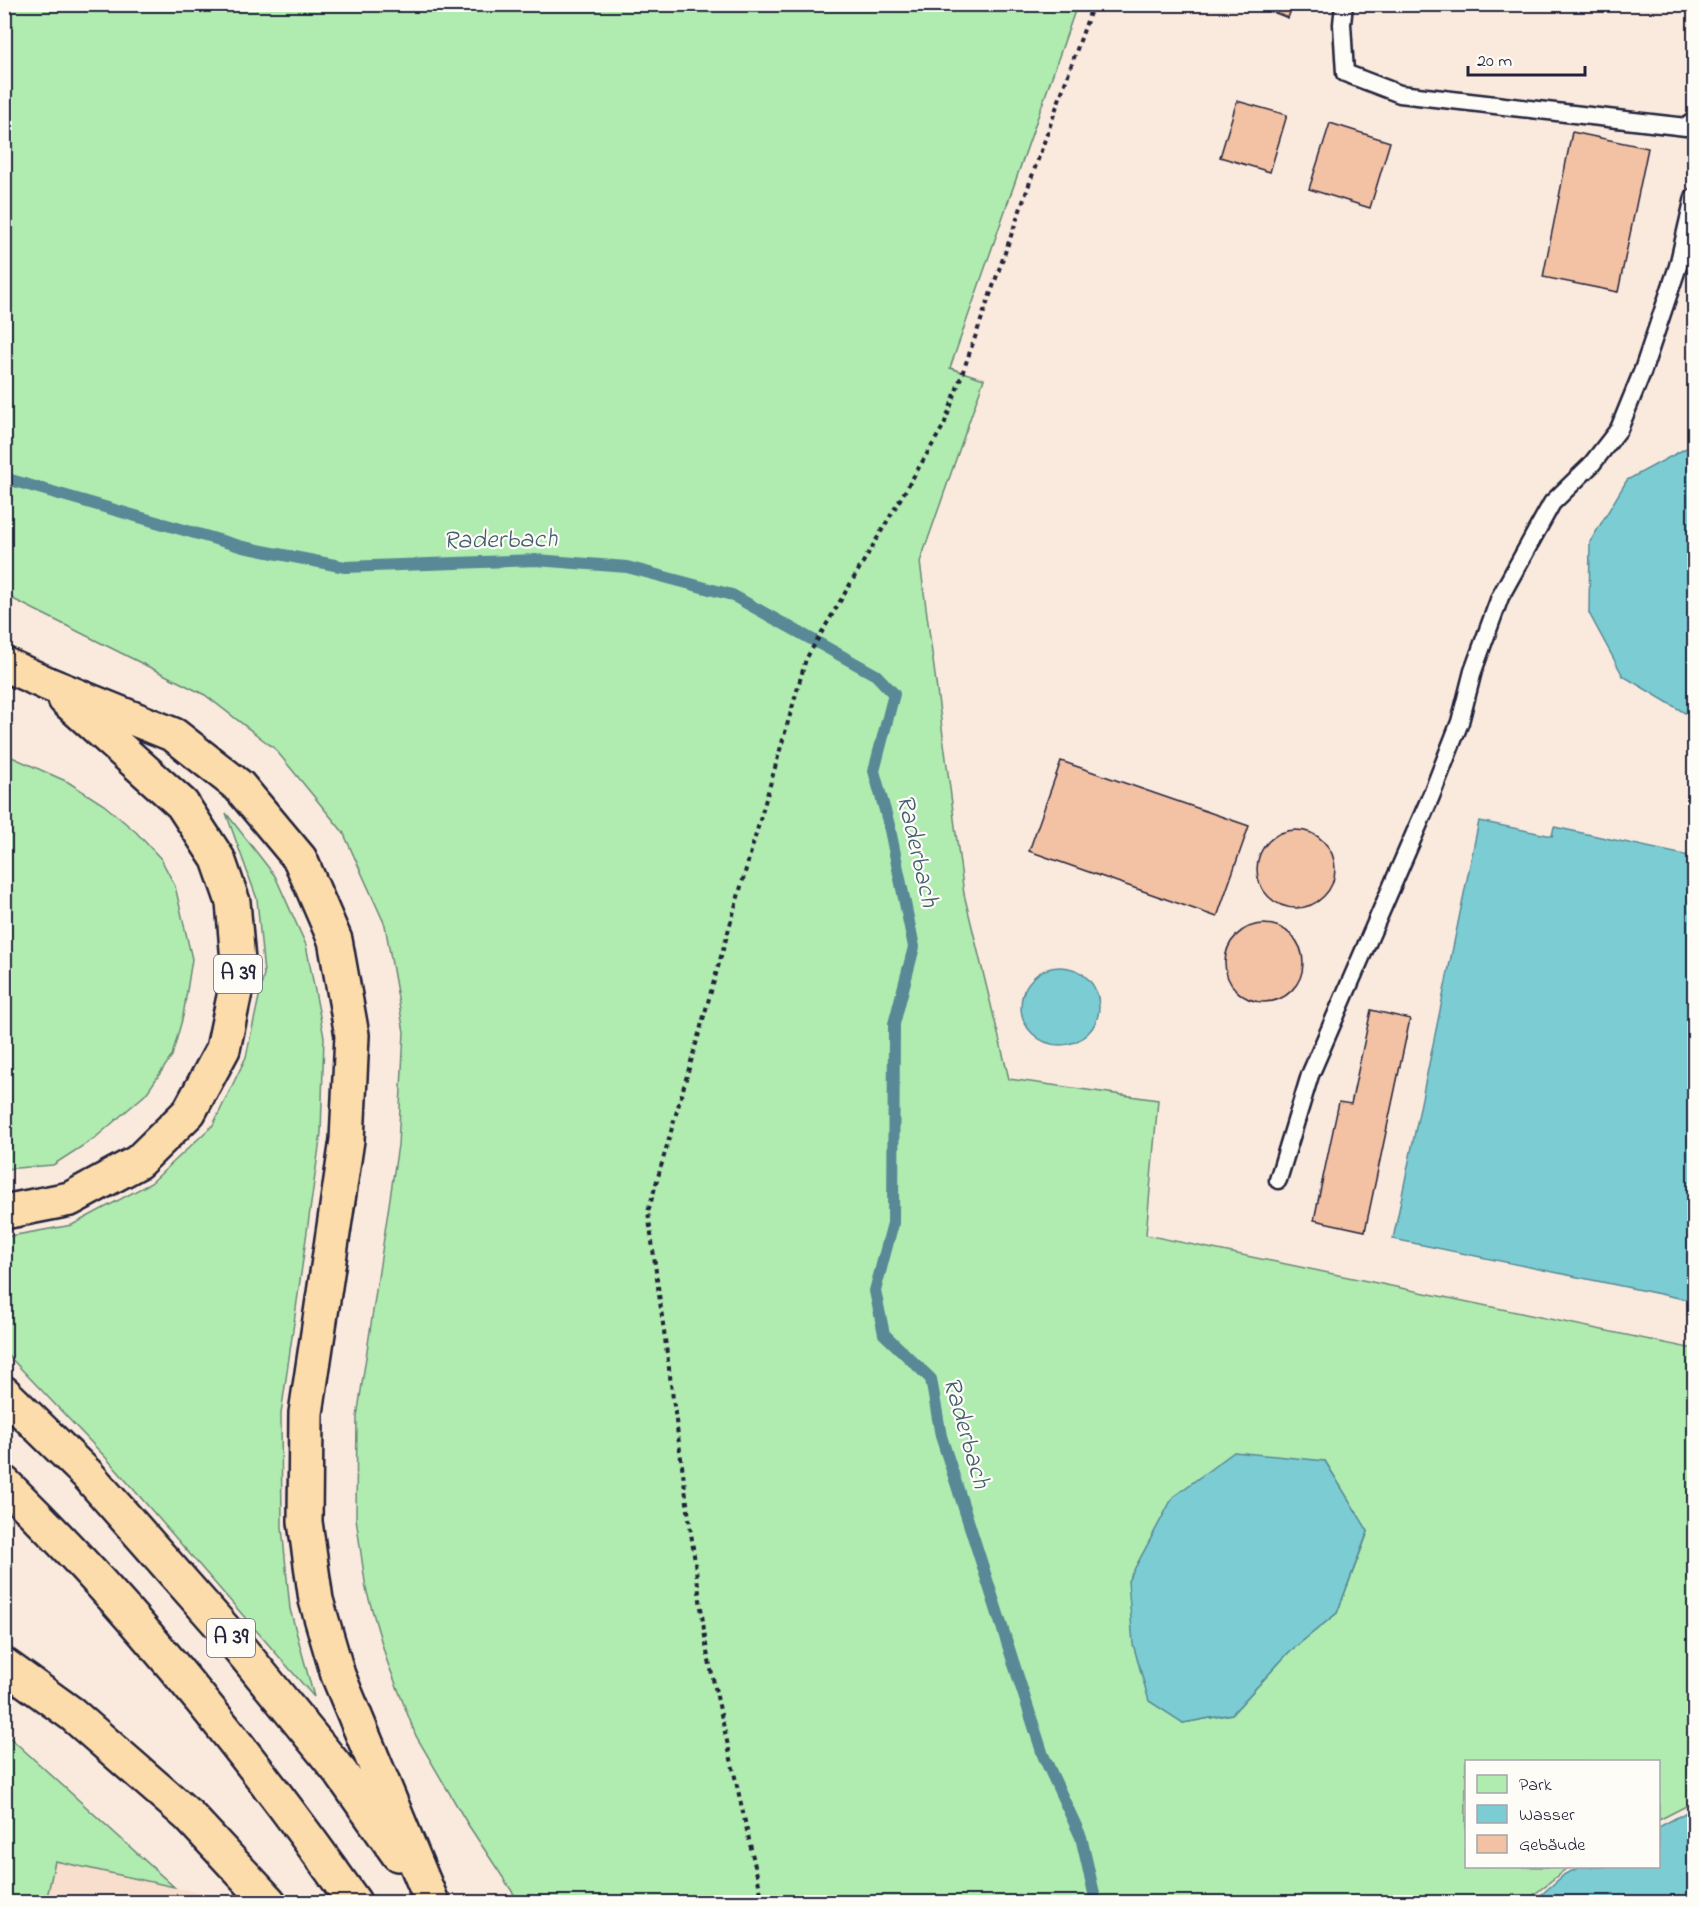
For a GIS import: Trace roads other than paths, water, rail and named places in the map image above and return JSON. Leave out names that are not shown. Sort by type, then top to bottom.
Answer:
[{"type":"highway","points":[[4,663],[48,684],[174,735],[239,786],[300,859],[335,940],[352,1035],[347,1140],[306,1413],[305,1522],[316,1600],[338,1675],[432,1902]]},
{"type":"highway","name":"A 39","points":[[4,1212],[70,1199],[80,1194],[138,1162],[189,1112],[223,1049],[239,972],[233,902],[218,859],[182,804],[48,684]]},
{"type":"highway","name":"A 39","points":[[4,1393],[87,1474],[223,1628],[341,1773],[432,1902]]},
{"type":"highway","name":"A 39","points":[[4,1483],[39,1516],[163,1652],[293,1816],[354,1902]]},
{"type":"highway","points":[[4,1665],[72,1714],[189,1816],[268,1902]]},
{"type":"lane","points":[[1344,4],[1342,24],[1345,73],[1400,94],[1686,127],[1695,121]]},
{"type":"lane","points":[[1278,1179],[1310,1075],[1431,796],[1460,722],[1473,671],[1500,597],[1552,503],[1591,465],[1619,429],[1643,370],[1678,267],[1695,197]]},
{"type":"water","points":[[1690,446],[1694,446],[1694,713],[1685,713],[1623,676],[1589,613],[1590,542],[1627,480]]},
{"type":"water","points":[[1479,821],[1552,836],[1554,827],[1694,857],[1694,1301],[1393,1239]]},
{"type":"water","points":[[1060,967],[1075,970],[1088,978],[1096,991],[1099,1006],[1096,1021],[1088,1034],[1075,1042],[1060,1045],[1045,1042],[1032,1034],[1024,1021],[1021,1006],[1024,991],[1032,978],[1045,970]]},
{"type":"water","points":[[1234,1452],[1325,1461],[1368,1531],[1337,1613],[1289,1652],[1232,1714],[1183,1723],[1149,1701],[1133,1644],[1128,1581],[1173,1497]]},
{"type":"water","points":[[1694,1808],[1694,1902],[1533,1902],[1565,1874],[1579,1868],[1660,1868],[1660,1826]]},
{"type":"waterway","name":"Raderbach","points":[[4,478],[243,547],[345,567],[536,560],[627,567],[732,595],[876,675],[894,694],[874,771],[889,825],[914,947],[894,1024],[893,1223],[875,1291],[884,1334],[931,1379],[941,1436],[1043,1755],[1081,1837],[1096,1902]]}]
